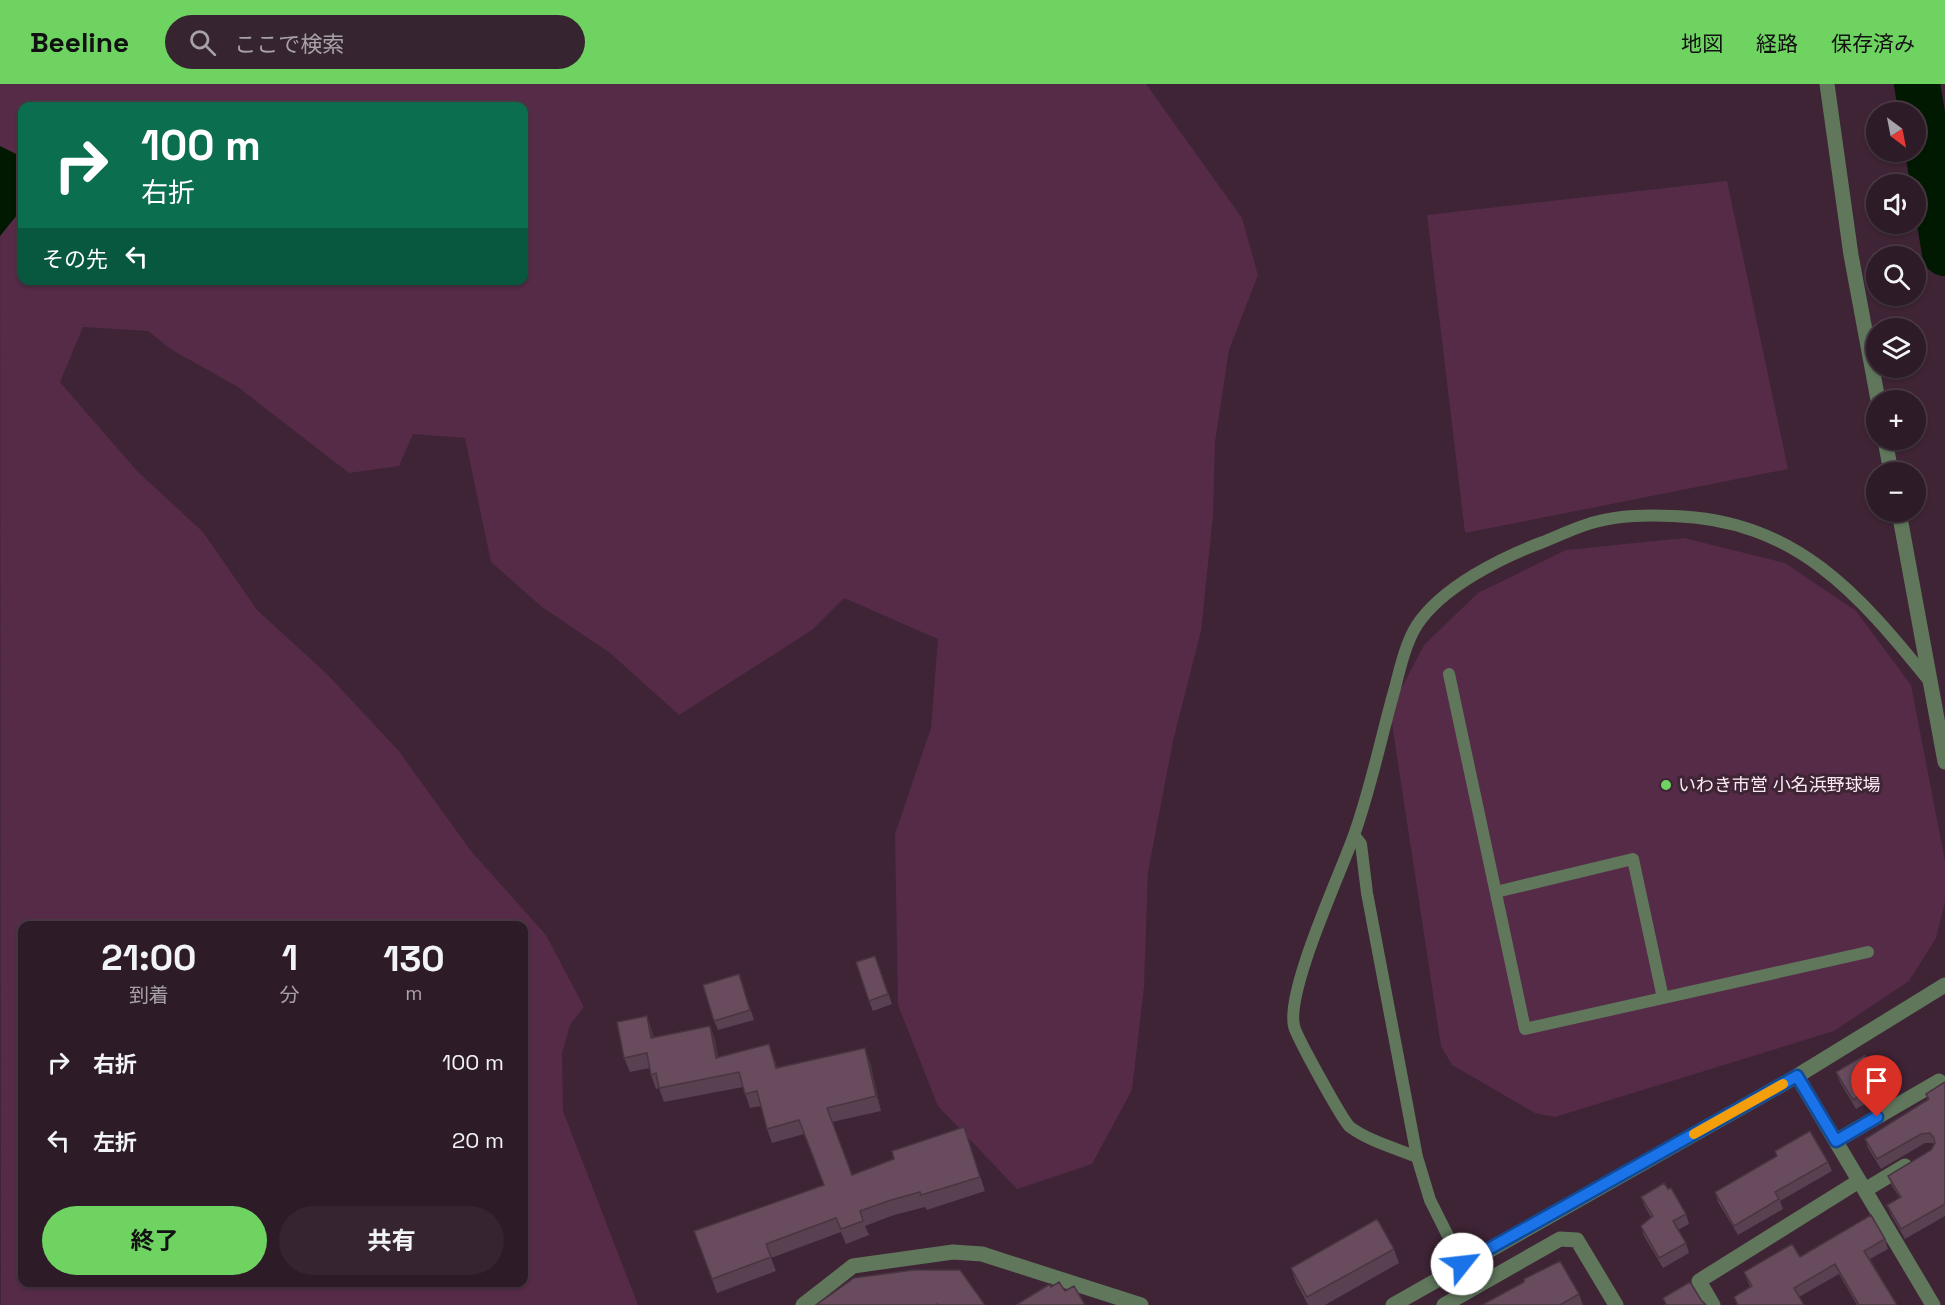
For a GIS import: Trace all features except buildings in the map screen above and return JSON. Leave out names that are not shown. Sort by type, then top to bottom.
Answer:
[{"type":"street","points":[[1827,84],[1851,255],[1876,390]]},
{"type":"street","points":[[1901,522],[1945,762]]},
{"type":"street","points":[[1393,1305],[1797,1076],[1945,985]]},
{"type":"street","points":[[1797,1076],[1933,1305]]},
{"type":"street","points":[[1836,1141],[1939,1081]]},
{"type":"street","points":[[1713,1305],[1699,1281],[1862,1185],[1920,1157]]},
{"type":"street","points":[[1444,1305],[1560,1239],[1577,1240],[1616,1305]]},
{"type":"street","points":[[803,1305],[853,1266],[953,1252],[982,1254],[1141,1305]]},
{"type":"lane","points":[[1417,1157],[1364,1136],[1347,1125],[1294,1030],[1292,1018],[1299,980],[1354,835],[1401,664],[1417,625],[1440,601],[1509,555],[1595,522],[1639,515],[1718,519],[1761,533],[1797,550],[1844,586],[1864,605],[1930,683]]},
{"type":"lane","points":[[1449,674],[1525,1029],[1868,952]]},
{"type":"lane","points":[[1354,835],[1362,844],[1368,893],[1417,1157],[1430,1200],[1462,1264]]},
{"type":"lane","points":[[1496,892],[1633,859],[1663,998]]},
{"type":"shaded area","points":[[0,84],[1146,84],[1242,218],[1258,275],[1229,350],[1215,442],[1213,516],[1201,631],[1173,741],[1148,872],[1144,987],[1132,1090],[1092,1164],[1017,1189],[938,1106],[898,1005],[895,834],[931,728],[938,639],[844,598],[812,630],[679,715],[610,653],[542,607],[491,562],[465,438],[413,434],[399,466],[349,473],[238,387],[172,350],[148,331],[83,327],[60,382],[137,471],[203,532],[257,610],[327,674],[398,750],[471,851],[546,935],[584,1007],[570,1025],[562,1053],[563,1111],[638,1305],[1,1305]]},
{"type":"shaded area","points":[[0,146],[18,155],[18,214],[0,236]]},
{"type":"shaded area","points":[[1727,181],[1788,469],[1465,533],[1427,215]]},
{"type":"shaded area","name":"いわき市営 小名浜野球場","points":[[1684,538],[1785,563],[1856,611],[1911,685],[1945,861],[1945,902],[1936,938],[1909,981],[1834,1031],[1555,1117],[1535,1113],[1452,1065],[1441,1046],[1390,710],[1424,645],[1478,593],[1566,550]]},
{"type":"waterway","points":[[1917,84],[1945,253]]},
{"type":"slow traffic","points":[[1694,1134],[1783,1084]]},
{"type":"place","name":"いわき市営 小名浜野球場","points":[[1666,785]]},
{"type":"route","points":[[1462,1264],[1797,1076],[1836,1141],[1877,1117]]}]
